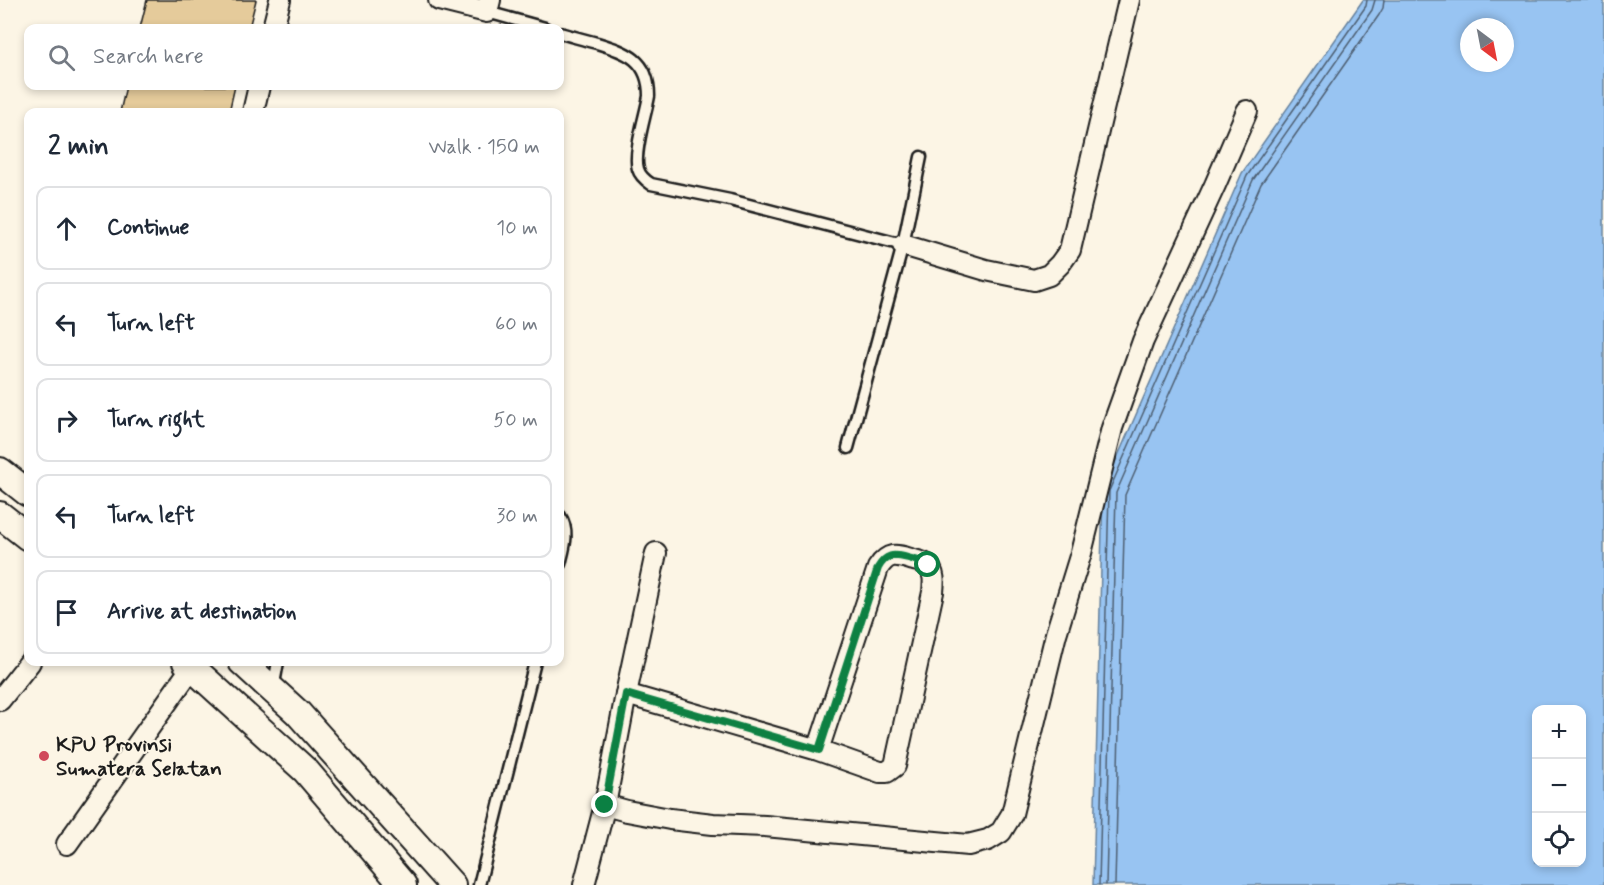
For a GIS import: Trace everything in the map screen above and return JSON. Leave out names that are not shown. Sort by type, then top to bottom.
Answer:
[{"type":"street","points":[[274,24],[280,0]]},
{"type":"street","points":[[439,0],[489,6]]},
{"type":"street","points":[[903,245],[987,270],[1034,280],[1049,275],[1060,264],[1070,250],[1129,0]]},
{"type":"street","points":[[254,108],[258,90]]},
{"type":"street","points":[[605,805],[670,819],[713,824],[765,826],[968,845],[988,840],[1001,832],[1012,814],[1056,634],[1081,553],[1112,428],[1143,341],[1215,185],[1246,111]]},
{"type":"street","points":[[0,471],[24,490]]},
{"type":"street","points":[[0,515],[24,534]]},
{"type":"street","points":[[584,885],[605,805],[656,553]]},
{"type":"street","points":[[626,694],[819,750],[880,772],[887,772],[895,766],[933,592],[934,576],[928,565],[923,562],[896,555],[886,558],[878,568],[819,750]]},
{"type":"street","points":[[0,700],[27,666]]},
{"type":"street","points":[[67,844],[188,666]]},
{"type":"street","points":[[191,666],[306,771],[403,885]]},
{"type":"street","points":[[246,666],[298,712],[452,885]]},
{"type":"lane","points":[[489,6],[535,24]]},
{"type":"lane","points":[[564,34],[621,51],[639,64],[649,86],[649,96],[636,158],[639,171],[651,184],[730,200],[903,245]]},
{"type":"lane","points":[[848,448],[903,245],[921,157]]},
{"type":"lane","points":[[564,522],[566,539],[564,547]]},
{"type":"lane","points":[[272,689],[277,666]]},
{"type":"lane","points":[[479,885],[534,666]]},
{"type":"water","points":[[1363,0],[1604,0],[1604,885],[1093,885],[1103,490],[1242,173]]},
{"type":"building","points":[[147,0],[256,0],[250,24],[141,24]]},
{"type":"building","points":[[125,90],[234,90],[230,108],[121,108]]},
{"type":"place","name":"KPU Provinsi Sumatera Selatan","points":[[44,756]]},
{"type":"route","points":[[605,805],[626,694],[819,750],[878,568],[886,558],[896,555],[928,565]]}]
